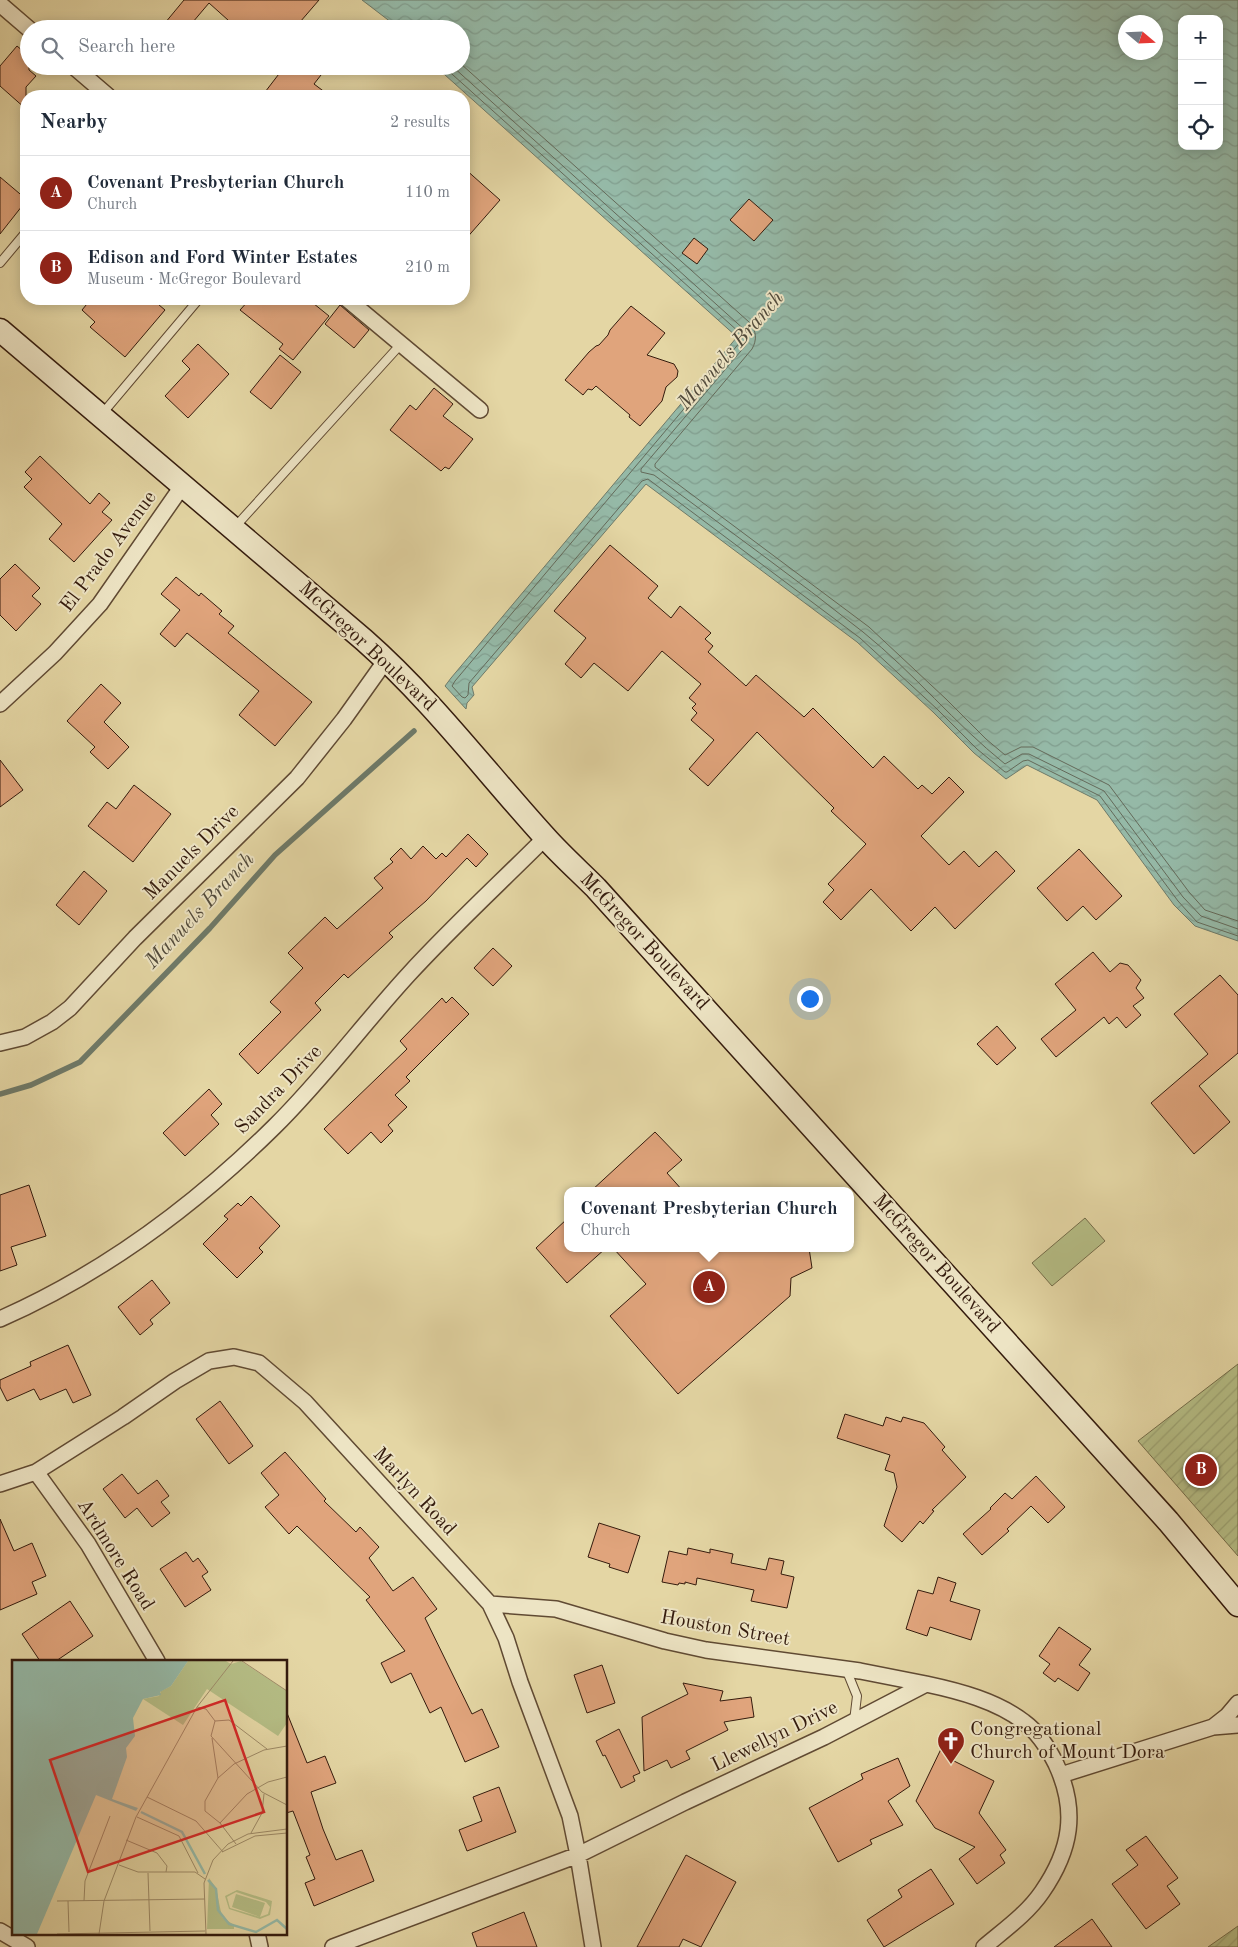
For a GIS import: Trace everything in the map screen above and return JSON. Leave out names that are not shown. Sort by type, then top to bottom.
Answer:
[{"type":"main road","name":"McGregor Boulevard","points":[[0,330],[100,417],[234,528],[386,660],[434,708],[546,838],[596,888],[1168,1521],[1238,1605]]},
{"type":"street","points":[[0,4],[20,21]]},
{"type":"street","points":[[84,75],[101,90]]},
{"type":"street","points":[[354,305],[480,410]]},
{"type":"street","name":"El Prado Avenue","points":[[0,704],[55,652],[100,604],[183,485]]},
{"type":"street","name":"Manuels Drive","points":[[0,1043],[25,1037],[52,1022],[70,1008],[135,938],[297,778],[344,719],[386,660]]},
{"type":"street","name":"Sandra Drive","points":[[0,1319],[41,1301],[88,1274],[132,1245],[216,1180],[275,1126],[334,1061],[410,972],[546,838]]},
{"type":"street","name":"Marlyn Road","points":[[0,1484],[36,1472],[123,1417],[175,1381],[209,1362],[234,1357],[259,1364],[305,1402],[490,1604],[506,1638],[520,1682],[570,1816],[594,1947]]},
{"type":"street","name":"Ardmore Road","points":[[36,1472],[88,1544],[156,1660]]},
{"type":"street","name":"Houston Street","points":[[490,1604],[556,1609],[665,1641],[706,1650],[846,1668],[926,1684]]},
{"type":"street","points":[[926,1684],[974,1697],[1024,1722],[1046,1744],[1066,1788],[1070,1811],[1068,1832],[1062,1854],[1045,1887],[1027,1910],[984,1947]]},
{"type":"street","name":"Llewellyn Drive","points":[[334,1947],[578,1855],[685,1802],[824,1737],[926,1684]]},
{"type":"street","points":[[1213,1727],[1227,1716],[1238,1703]]},
{"type":"street","points":[[1061,1775],[1213,1727],[1238,1725]]},
{"type":"street","points":[[0,1931],[27,1947]]},
{"type":"street","points":[[257,1934],[260,1947]]},
{"type":"lane","points":[[0,263],[20,239]]},
{"type":"lane","points":[[100,417],[194,305]]},
{"type":"lane","points":[[234,528],[401,344]]},
{"type":"lane","points":[[846,1668],[857,1696],[854,1721]]},
{"type":"green space","points":[[1085,1218],[1105,1241],[1052,1286],[1032,1263]]},
{"type":"green space","points":[[1238,1364],[1238,1556],[1138,1441]]},
{"type":"green space","points":[[1238,1926],[1238,1947],[1208,1947]]},
{"type":"water","points":[[362,0],[1238,0],[1238,941],[1195,926],[1174,905],[1097,800],[1027,765],[1006,779],[974,753],[933,712],[857,642],[646,484],[472,687],[474,695],[467,703],[466,709],[445,686],[737,337],[470,97],[470,90],[462,90],[445,75],[470,75],[470,20],[388,20]]},
{"type":"building","points":[[184,0],[319,0],[302,20],[228,20],[209,3],[195,20],[167,20]]},
{"type":"building","points":[[17,46],[20,48],[20,75],[36,76],[26,87],[26,90],[20,90],[20,104],[0,86],[0,66]]},
{"type":"building","points":[[278,75],[321,75],[314,84],[322,90],[267,90]]},
{"type":"building","points":[[470,173],[500,200],[470,234]]},
{"type":"building","points":[[0,177],[20,194],[20,209],[0,234]]},
{"type":"building","points":[[749,199],[773,220],[754,241],[730,220]]},
{"type":"building","points":[[694,238],[708,249],[697,264],[682,253]]},
{"type":"building","points":[[86,305],[159,305],[165,310],[125,357],[90,327],[95,322],[82,310]]},
{"type":"building","points":[[245,305],[315,305],[329,316],[293,360],[279,349],[283,344],[240,310]]},
{"type":"building","points":[[340,305],[369,330],[354,348],[325,324]]},
{"type":"building","points":[[631,306],[665,333],[647,355],[674,364],[678,371],[677,377],[666,387],[662,401],[640,426],[596,386],[592,390],[588,389],[583,395],[565,380],[589,352],[608,335],[610,330]]},
{"type":"building","points":[[198,344],[229,374],[188,418],[165,396],[190,369],[182,361]]},
{"type":"building","points":[[280,355],[301,372],[271,409],[250,392]]},
{"type":"building","points":[[434,388],[453,404],[443,416],[473,439],[449,469],[445,467],[441,471],[390,430],[410,405],[416,410]]},
{"type":"building","points":[[40,456],[90,504],[99,493],[110,503],[102,512],[112,520],[74,562],[49,539],[62,524],[24,487],[32,479],[25,472]]},
{"type":"building","points":[[610,545],[658,586],[648,598],[671,618],[680,606],[711,633],[705,639],[713,646],[708,652],[746,686],[756,675],[804,717],[813,708],[873,768],[884,756],[918,789],[922,785],[932,794],[949,777],[964,792],[921,836],[949,865],[964,851],[979,867],[996,851],[1015,871],[955,929],[935,907],[911,931],[871,889],[841,920],[823,902],[834,890],[828,884],[866,844],[831,811],[834,808],[757,732],[708,786],[689,769],[714,740],[691,720],[697,713],[692,708],[696,704],[689,698],[701,684],[662,651],[628,691],[594,663],[581,678],[565,664],[586,638],[554,611]]},
{"type":"building","points":[[15,564],[40,588],[32,596],[41,604],[16,631],[0,615],[0,579]]},
{"type":"building","points":[[176,577],[199,596],[201,593],[222,611],[219,614],[234,626],[228,633],[312,702],[275,746],[239,715],[259,691],[187,633],[175,647],[160,634],[180,610],[161,594]]},
{"type":"building","points":[[101,684],[121,703],[104,722],[129,747],[108,769],[90,752],[95,747],[67,721]]},
{"type":"building","points":[[0,760],[23,790],[0,807]]},
{"type":"building","points":[[134,785],[171,814],[133,862],[88,826],[107,802],[116,809]]},
{"type":"building","points":[[468,834],[488,854],[476,867],[467,858],[426,901],[389,933],[393,937],[348,978],[344,974],[315,1003],[321,1010],[258,1074],[239,1054],[281,1012],[270,1002],[303,968],[288,953],[325,917],[337,929],[383,888],[374,878],[393,862],[390,859],[401,848],[411,859],[423,846],[436,859],[442,853],[446,857]]},
{"type":"building","points":[[1079,849],[1122,896],[1096,920],[1083,906],[1067,921],[1037,888]]},
{"type":"building","points":[[84,871],[107,891],[79,925],[56,905]]},
{"type":"building","points":[[493,948],[512,966],[493,986],[474,968]]},
{"type":"building","points":[[1093,952],[1110,972],[1120,963],[1128,965],[1141,980],[1136,988],[1144,998],[1133,1006],[1141,1015],[1126,1028],[1117,1017],[1109,1024],[1104,1017],[1056,1057],[1041,1039],[1076,1010],[1055,984]]},
{"type":"building","points":[[1220,975],[1238,995],[1238,1053],[1199,1086],[1230,1122],[1194,1154],[1151,1103],[1208,1054],[1174,1014]]},
{"type":"building","points":[[452,997],[469,1014],[406,1077],[410,1081],[395,1095],[407,1107],[388,1125],[393,1131],[381,1143],[371,1132],[348,1154],[324,1129],[407,1049],[400,1041],[442,998],[446,1003]]},
{"type":"building","points":[[997,1026],[1016,1048],[997,1065],[977,1044]]},
{"type":"building","points":[[209,1089],[222,1104],[211,1115],[219,1124],[185,1156],[163,1133]]},
{"type":"building","points":[[655,1132],[682,1160],[667,1173],[679,1187],[595,1187]]},
{"type":"building","points":[[29,1185],[46,1236],[11,1247],[17,1265],[0,1271],[0,1195]]},
{"type":"building","points":[[251,1196],[280,1226],[259,1248],[263,1252],[237,1278],[203,1244],[228,1219],[224,1216],[238,1203],[241,1206]]},
{"type":"building","points":[[564,1222],[564,1252],[602,1252],[567,1283],[536,1248]]},
{"type":"building","points":[[617,1252],[810,1252],[812,1268],[791,1278],[790,1296],[678,1394],[610,1316],[646,1284]]},
{"type":"building","points":[[152,1280],[170,1303],[150,1320],[153,1324],[140,1335],[118,1307]]},
{"type":"building","points":[[68,1345],[91,1395],[73,1403],[66,1389],[40,1400],[34,1389],[7,1401],[0,1387],[0,1380],[31,1366],[30,1362]]},
{"type":"building","points":[[220,1401],[253,1446],[229,1464],[196,1419]]},
{"type":"building","points":[[845,1414],[883,1426],[886,1417],[901,1422],[903,1417],[924,1423],[945,1447],[942,1450],[966,1477],[932,1510],[934,1511],[923,1524],[920,1521],[902,1542],[884,1526],[897,1487],[894,1473],[885,1470],[890,1455],[837,1438]]},
{"type":"building","points":[[285,1452],[326,1499],[324,1501],[356,1532],[360,1527],[379,1547],[369,1558],[393,1591],[413,1577],[437,1609],[425,1618],[472,1714],[482,1709],[499,1747],[465,1762],[441,1707],[430,1713],[411,1673],[391,1683],[381,1663],[405,1651],[366,1600],[370,1597],[297,1526],[289,1534],[265,1507],[279,1495],[261,1473]]},
{"type":"building","points":[[122,1474],[138,1494],[157,1480],[169,1496],[161,1502],[170,1513],[152,1527],[137,1508],[125,1518],[103,1489]]},
{"type":"building","points":[[1036,1476],[1065,1507],[1048,1523],[1031,1506],[1007,1529],[1009,1531],[982,1555],[963,1534],[991,1509],[1005,1493],[1012,1499]]},
{"type":"building","points":[[0,1519],[14,1551],[32,1543],[46,1576],[32,1582],[37,1594],[0,1610]]},
{"type":"building","points":[[599,1523],[640,1536],[628,1573],[609,1567],[610,1564],[588,1557]]},
{"type":"building","points":[[688,1548],[710,1553],[710,1549],[733,1554],[731,1563],[766,1570],[769,1558],[784,1561],[781,1574],[794,1577],[787,1608],[751,1601],[754,1590],[697,1578],[696,1585],[685,1582],[685,1584],[679,1583],[678,1585],[662,1582],[669,1551],[687,1555]]},
{"type":"building","points":[[186,1552],[193,1562],[198,1558],[208,1572],[202,1576],[211,1590],[185,1607],[160,1569]]},
{"type":"building","points":[[938,1577],[956,1583],[950,1601],[980,1610],[971,1640],[930,1627],[927,1636],[906,1629],[918,1590],[933,1594]]},
{"type":"building","points":[[70,1601],[93,1636],[57,1660],[39,1660],[22,1634]]},
{"type":"building","points":[[1059,1627],[1091,1649],[1079,1665],[1090,1673],[1078,1691],[1058,1678],[1055,1682],[1043,1673],[1050,1664],[1039,1656]]},
{"type":"building","points":[[602,1665],[615,1703],[587,1713],[574,1675]]},
{"type":"building","points":[[683,1683],[723,1691],[720,1701],[751,1697],[754,1717],[724,1722],[728,1730],[686,1751],[690,1759],[671,1768],[667,1760],[644,1771],[642,1717],[688,1694]]},
{"type":"building","points":[[288,1716],[307,1763],[325,1756],[336,1783],[311,1792],[323,1829],[336,1860],[362,1850],[374,1881],[314,1906],[305,1883],[315,1879],[306,1857],[310,1855],[293,1811],[288,1812]]},
{"type":"building","points":[[619,1729],[640,1773],[633,1776],[635,1781],[621,1788],[596,1741]]},
{"type":"building","points":[[941,1749],[954,1756],[952,1760],[994,1781],[979,1813],[1006,1850],[1000,1855],[1005,1863],[977,1884],[959,1859],[975,1847],[935,1828],[916,1801]]},
{"type":"building","points":[[898,1758],[910,1786],[888,1801],[903,1825],[870,1840],[872,1844],[838,1862],[809,1808],[863,1779],[861,1774]]},
{"type":"building","points":[[499,1787],[516,1832],[467,1851],[459,1830],[482,1821],[473,1797]]},
{"type":"building","points":[[1146,1836],[1178,1878],[1167,1886],[1180,1904],[1146,1929],[1112,1884],[1138,1865],[1126,1850]]},
{"type":"building","points":[[686,1855],[736,1882],[701,1947],[683,1939],[679,1947],[637,1947]]},
{"type":"building","points":[[931,1869],[954,1904],[884,1947],[867,1920],[902,1897],[898,1890]]},
{"type":"building","points":[[524,1912],[537,1947],[477,1947],[472,1933]]},
{"type":"building","points":[[1092,1919],[1112,1947],[1054,1947]]},
{"type":"waterway","name":"Manuels Branch","points":[[0,1094],[31,1085],[80,1062],[210,928],[275,855],[414,731]]},
{"type":"place","name":"Covenant Presbyterian Church","points":[[709,1287]]},
{"type":"place","name":"Edison and Ford Winter Estates","points":[[1201,1470]]},
{"type":"place","name":"Congregational Church of Mount Dora","points":[[951,1765]]}]
